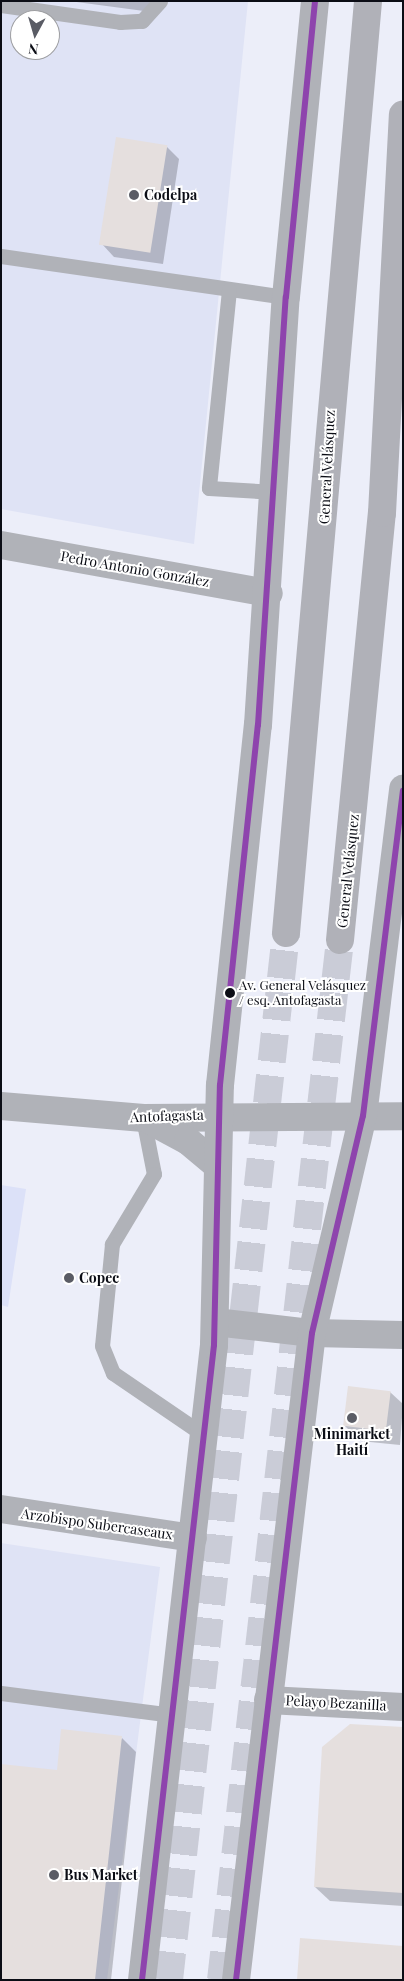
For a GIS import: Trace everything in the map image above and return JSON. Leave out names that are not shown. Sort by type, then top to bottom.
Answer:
[{"type":"highway","name":"General Velásquez","points":[[286,932],[368,1]]},
{"type":"highway","name":"General Velásquez","points":[[340,940],[381,523],[403,115]]},
{"type":"main road","points":[[142,1980],[193,1538],[215,1322],[218,1114],[269,593],[286,297],[315,1]]},
{"type":"main road","name":"Pedro Antonio González","points":[[1,546],[269,593]]},
{"type":"main road","points":[[236,1980],[312,1333],[363,1116],[403,788]]},
{"type":"main road","name":"Antofagasta","points":[[1,1106],[143,1118],[218,1114],[403,1116]]},
{"type":"main road","points":[[143,1118],[188,1141],[218,1166]]},
{"type":"main road","points":[[215,1322],[312,1333],[403,1335]]},
{"type":"main road","name":"Arzobispo Subercaseaux","points":[[1,1510],[193,1538]]},
{"type":"main road","name":"Pelayo Bezanilla","points":[[268,1700],[403,1707]]},
{"type":"lane","points":[[1,6],[120,22],[142,21],[160,1]]},
{"type":"lane","points":[[1,256],[286,297]]},
{"type":"lane","points":[[229,290],[209,488],[274,492]]},
{"type":"lane","points":[[143,1118],[154,1174],[112,1244],[102,1346],[113,1373],[204,1435]]},
{"type":"lane","points":[[1,1693],[173,1715]]},
{"type":"shaded area","points":[[1,1],[248,1],[194,544],[1,509]]},
{"type":"shaded area","points":[[1,1185],[26,1189],[8,1307],[1,1305]]},
{"type":"shaded area","points":[[1,1543],[160,1567],[107,1980],[1,1980]]},
{"type":"building","name":"Codelpa","points":[[116,137],[167,145],[150,253],[99,245]]},
{"type":"building","points":[[348,1386],[391,1391],[386,1431],[343,1426]]},
{"type":"building","points":[[350,1724],[403,1727],[403,1893],[314,1887],[322,1747]]},
{"type":"building","name":"Bus Market","points":[[61,1729],[122,1736],[95,1980],[1,1980],[1,1764],[57,1770]]},
{"type":"building","points":[[300,1938],[403,1946],[403,1980],[297,1980]]},
{"type":"tunnel","points":[[169,1980],[286,933]]},
{"type":"tunnel","points":[[221,1980],[340,940]]},
{"type":"transit line","points":[[142,1980],[214,1345],[220,1085],[258,725],[286,297],[315,1]]},
{"type":"transit line","points":[[236,1980],[312,1333],[363,1116],[403,790]]},
{"type":"place","name":"Codelpa","points":[[134,195]]},
{"type":"place","name":"Av. General Velásquez / esq. Antofagasta","points":[[230,993]]},
{"type":"place","name":"Copec","points":[[69,1278]]},
{"type":"place","name":"Minimarket Haití","points":[[352,1418]]},
{"type":"place","name":"Bus Market","points":[[54,1875]]}]
